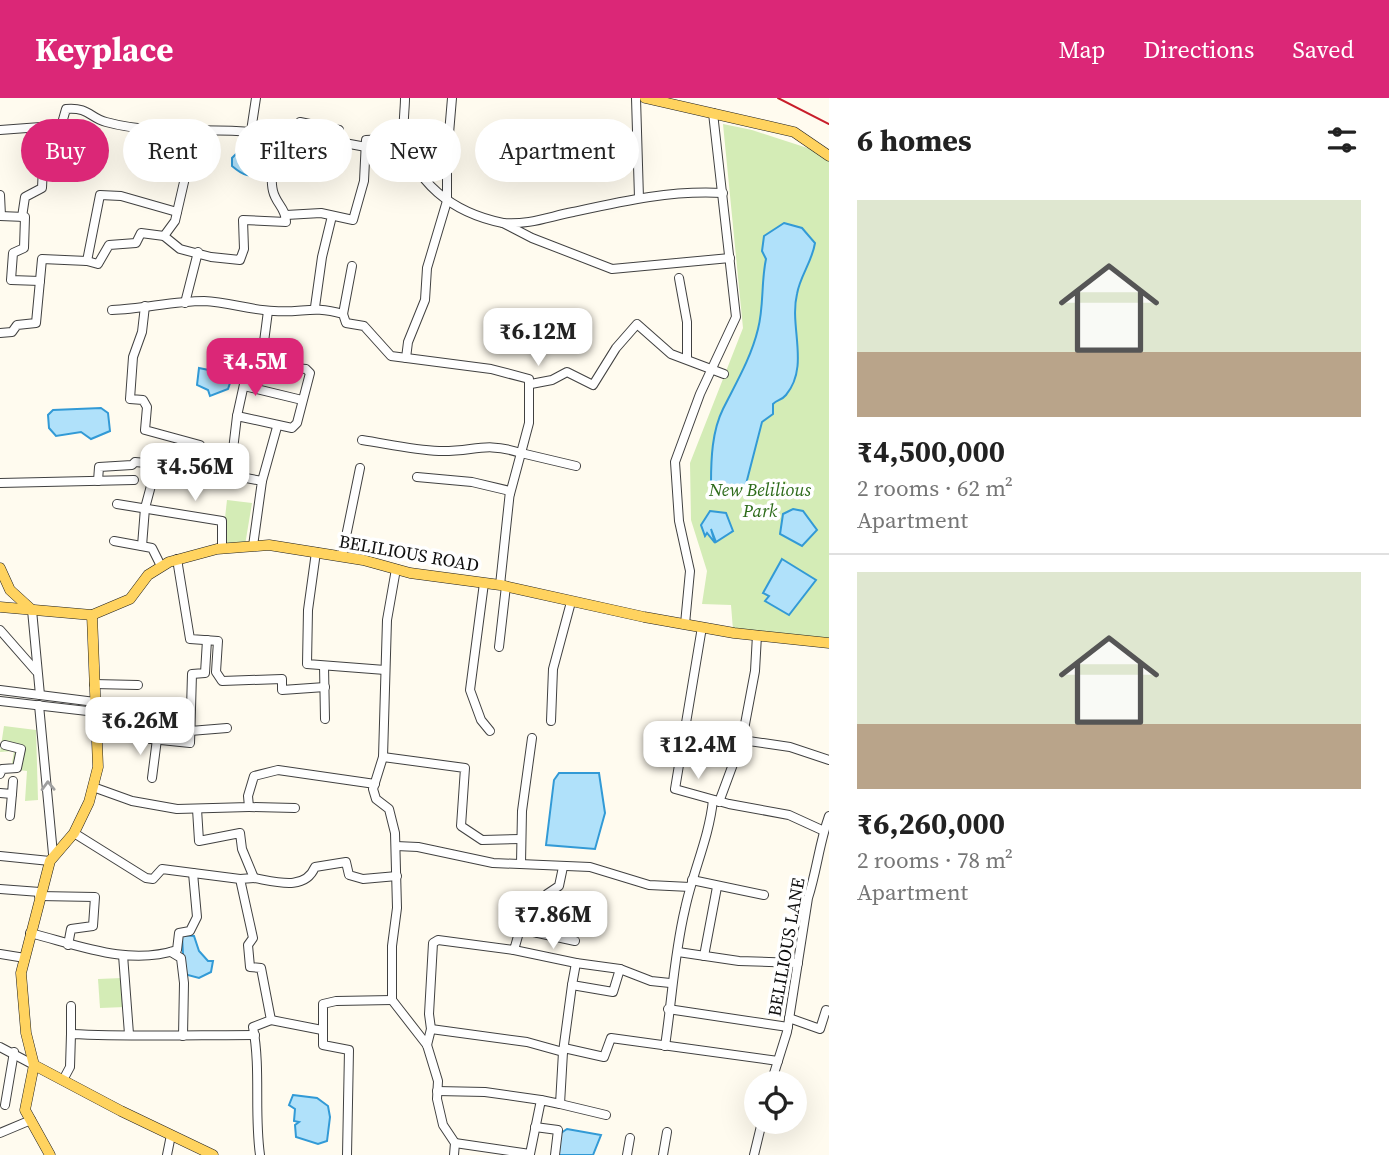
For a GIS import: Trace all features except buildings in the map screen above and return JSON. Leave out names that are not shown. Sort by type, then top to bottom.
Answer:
[{"type":"main road","points":[[645,98],[794,132],[829,156]]},
{"type":"main road","name":"BELILIOUS ROAD","points":[[0,607],[92,615],[130,599],[148,575],[177,559],[222,549],[269,545],[503,586],[702,627],[829,643]]},
{"type":"main road","points":[[0,568],[10,590],[32,610]]},
{"type":"main road","points":[[50,1155],[25,1110],[34,1065],[26,1033],[21,973],[40,894],[52,858],[74,833],[98,767],[92,615]]},
{"type":"main road","points":[[34,1065],[213,1155]]},
{"type":"street","points":[[75,108],[76,98]]},
{"type":"street","points":[[253,119],[256,98]]},
{"type":"street","points":[[405,98],[405,119]]},
{"type":"street","points":[[406,358],[408,342],[425,300],[427,268],[447,201],[447,157],[452,98]]},
{"type":"street","points":[[636,98],[639,198]]},
{"type":"street","points":[[63,119],[66,109],[75,108],[92,112],[103,121],[123,124]]},
{"type":"street","points":[[685,624],[690,571],[679,521],[675,462],[736,317],[713,113]]},
{"type":"street","points":[[0,130],[21,129]]},
{"type":"street","points":[[286,215],[321,212],[354,220],[364,181],[366,147],[352,144]]},
{"type":"street","points":[[22,217],[25,197],[42,188],[42,182]]},
{"type":"street","points":[[164,236],[177,212],[184,182]]},
{"type":"street","points":[[0,332],[12,332],[16,325],[36,323],[42,259],[98,264],[109,244],[136,243],[141,233],[164,236],[180,249],[240,260],[244,249],[243,220],[286,222],[286,215],[272,190],[272,182]]},
{"type":"street","points":[[427,182],[447,201],[482,218],[503,223],[532,238],[612,269],[730,258]]},
{"type":"street","points":[[503,223],[548,220],[571,212],[639,198],[696,190],[723,193]]},
{"type":"street","points":[[0,195],[0,216],[25,217],[24,248],[13,253],[12,280],[40,281]]},
{"type":"street","points":[[87,261],[100,195],[121,196],[177,212]]},
{"type":"street","points":[[315,307],[320,268],[332,216]]},
{"type":"street","points":[[185,303],[198,252]]},
{"type":"street","points":[[352,266],[343,314],[346,323],[364,326],[391,356],[515,373],[529,379],[531,384],[529,423],[510,494],[499,647]]},
{"type":"street","points":[[679,278],[687,322],[687,358]]},
{"type":"street","points":[[112,310],[218,302],[250,310],[292,312],[315,307],[343,314]]},
{"type":"street","points":[[145,306],[142,332],[133,357],[130,399],[143,400],[146,407],[145,430],[200,444],[193,468]]},
{"type":"street","points":[[261,365],[268,311]]},
{"type":"street","points":[[531,384],[552,380],[567,372],[593,385],[615,348],[637,324],[671,354],[713,367],[724,374]]},
{"type":"street","points":[[230,475],[237,416],[248,366],[309,371],[298,422],[292,428],[276,427],[237,416]]},
{"type":"street","points":[[244,386],[302,400]]},
{"type":"street","points":[[253,546],[262,481],[276,427]]},
{"type":"street","points":[[362,440],[439,451],[458,451],[486,444],[576,466]]},
{"type":"street","points":[[142,546],[145,509],[159,456],[193,468],[262,481]]},
{"type":"street","points":[[98,481],[99,467],[132,465],[135,462],[157,464]]},
{"type":"street","points":[[342,556],[360,468]]},
{"type":"street","points":[[417,477],[472,482],[510,494]]},
{"type":"street","points":[[0,483],[134,480]]},
{"type":"street","points":[[117,504],[222,521],[222,549]]},
{"type":"street","points":[[114,541],[152,548],[161,566]]},
{"type":"street","points":[[316,552],[308,610],[307,664],[385,670]]},
{"type":"street","points":[[177,559],[190,639],[218,640],[216,672],[222,681],[282,679],[282,690],[325,687]]},
{"type":"street","points":[[396,569],[387,620],[383,757],[374,784],[376,799],[389,809],[396,846],[397,908],[392,946],[392,1000],[427,1045],[438,1081],[437,1091],[443,1125],[455,1143],[454,1155]]},
{"type":"street","points":[[484,583],[470,690],[481,720],[490,731]]},
{"type":"street","points":[[551,721],[553,669],[571,602]]},
{"type":"street","points":[[32,610],[40,695]]},
{"type":"street","points":[[702,627],[675,789],[716,801],[789,815],[826,830]]},
{"type":"street","points":[[0,630],[36,671]]},
{"type":"street","points":[[665,1046],[670,983],[691,884],[706,843],[716,801],[742,740],[755,671],[757,635]]},
{"type":"street","points":[[97,737],[190,743],[192,674],[205,673],[206,640]]},
{"type":"street","points":[[324,666],[325,719]]},
{"type":"street","points":[[94,684],[138,685]]},
{"type":"street","points":[[0,690],[96,707]]},
{"type":"street","points":[[0,701],[96,707]]},
{"type":"street","points":[[0,856],[52,858],[39,705]]},
{"type":"street","points":[[190,731],[227,728]]},
{"type":"street","points":[[521,863],[522,811],[532,738]]},
{"type":"street","points":[[152,778],[157,739]]},
{"type":"street","points":[[742,740],[790,747],[829,760]]},
{"type":"street","points":[[0,774],[2,769],[18,767],[20,747],[5,745]]},
{"type":"street","points":[[383,757],[465,768],[461,826],[482,840],[521,839]]},
{"type":"street","points":[[249,807],[248,796],[254,776],[278,770],[374,784]]},
{"type":"street","points":[[10,816],[13,781]]},
{"type":"street","points":[[93,786],[132,801],[177,809],[295,808]]},
{"type":"street","points":[[0,793],[12,794]]},
{"type":"street","points":[[197,809],[199,841],[240,833],[254,878]]},
{"type":"street","name":"BELILIOUS LANE","points":[[775,1071],[788,1022],[808,898],[815,877],[817,851],[829,816]]},
{"type":"street","points":[[74,833],[146,878],[153,879],[160,869],[240,879],[302,883],[310,879],[315,867],[346,862],[349,875],[363,879],[397,876]]},
{"type":"street","points":[[396,846],[418,847],[493,863],[590,867],[649,885],[691,884],[764,895]]},
{"type":"street","points":[[538,933],[547,894],[559,886],[563,867]]},
{"type":"street","points":[[30,933],[68,945],[124,955],[177,950],[179,933],[190,931],[197,917],[193,873]]},
{"type":"street","points":[[240,879],[253,937],[248,945],[250,967],[261,968],[271,1020]]},
{"type":"street","points":[[704,956],[718,887]]},
{"type":"street","points":[[0,888],[40,894],[95,897],[93,926],[72,928],[68,945]]},
{"type":"street","points":[[514,950],[520,929],[575,941]]},
{"type":"street","points":[[427,1045],[431,1029],[429,1014],[435,941],[514,950],[620,969],[651,981],[670,983]]},
{"type":"street","points":[[171,952],[181,958],[184,983],[183,1036]]},
{"type":"street","points":[[678,952],[739,961],[798,962]]},
{"type":"street","points":[[0,954],[25,958]]},
{"type":"street","points":[[124,955],[129,1034]]},
{"type":"street","points":[[560,1104],[564,1050],[576,963]]},
{"type":"street","points":[[572,985],[613,992],[620,969]]},
{"type":"street","points":[[347,1155],[349,1050],[323,1045],[323,1004],[336,1001],[392,1000]]},
{"type":"street","points":[[64,1080],[70,1067],[71,1006]]},
{"type":"street","points":[[668,1009],[788,1022],[820,1029],[826,1010],[829,1012]]},
{"type":"street","points":[[260,1155],[256,1109],[259,1080],[253,1027],[271,1020],[322,1030]]},
{"type":"street","points":[[431,1029],[527,1042],[604,1057],[614,1037],[778,1061]]},
{"type":"street","points":[[71,1034],[255,1035]]},
{"type":"street","points":[[0,1047],[14,1052],[34,1065]]},
{"type":"street","points":[[5,1105],[4,1088],[14,1052]]},
{"type":"street","points":[[437,1091],[485,1092],[541,1100],[606,1115]]},
{"type":"street","points":[[455,1143],[530,1154],[541,1100]]},
{"type":"street","points":[[0,1133],[32,1120]]},
{"type":"street","points":[[535,1127],[558,1130],[555,1155]]},
{"type":"street","points":[[663,1155],[667,1132]]},
{"type":"street","points":[[754,1155],[759,1134]]},
{"type":"street","points":[[167,1155],[171,1135]]},
{"type":"street","points":[[627,1155],[630,1139]]},
{"type":"green space","name":"New Belilious Park","points":[[723,124],[752,130],[829,155],[829,639],[733,630],[731,605],[702,604],[707,571],[691,520],[690,463],[743,328]]},
{"type":"green space","points":[[227,500],[252,503],[245,545],[222,545]]},
{"type":"green space","points":[[4,726],[36,730],[38,800],[25,801],[27,771],[11,769],[14,751],[0,752]]},
{"type":"green space","points":[[122,978],[125,1007],[100,1008],[98,979]]},
{"type":"water","points":[[235,155],[235,168],[232,166],[232,158]]},
{"type":"water","points":[[784,223],[802,228],[815,243],[795,307],[797,372],[786,395],[773,404],[773,414],[762,422],[745,488],[731,492],[722,491],[711,483],[716,426],[747,360],[758,329],[766,259],[762,251],[764,236]]},
{"type":"water","points":[[199,368],[228,374],[231,380],[228,389],[210,396],[208,390],[197,385]]},
{"type":"water","points":[[101,408],[108,413],[110,431],[91,439],[81,432],[56,436],[49,428],[48,415],[53,410]]},
{"type":"water","points":[[793,509],[803,511],[817,530],[802,546],[780,534],[783,514]]},
{"type":"water","points":[[710,511],[726,513],[733,531],[716,542],[711,529],[715,543],[707,533],[705,536],[701,525]]},
{"type":"water","points":[[782,559],[816,580],[789,615],[765,601],[769,596],[763,593]]},
{"type":"water","points":[[559,773],[599,773],[605,813],[595,849],[546,845],[554,780]]},
{"type":"water","points":[[182,935],[194,936],[199,951],[208,961],[213,961],[211,972],[199,978],[184,974]]},
{"type":"water","points":[[293,1095],[317,1098],[328,1106],[330,1117],[327,1141],[318,1144],[296,1137],[295,1125],[299,1122],[294,1121],[295,1109],[289,1105]]},
{"type":"water","points":[[567,1129],[601,1135],[593,1155],[556,1155],[561,1133]]},
{"type":"railway","points":[[778,98],[829,124]]}]
